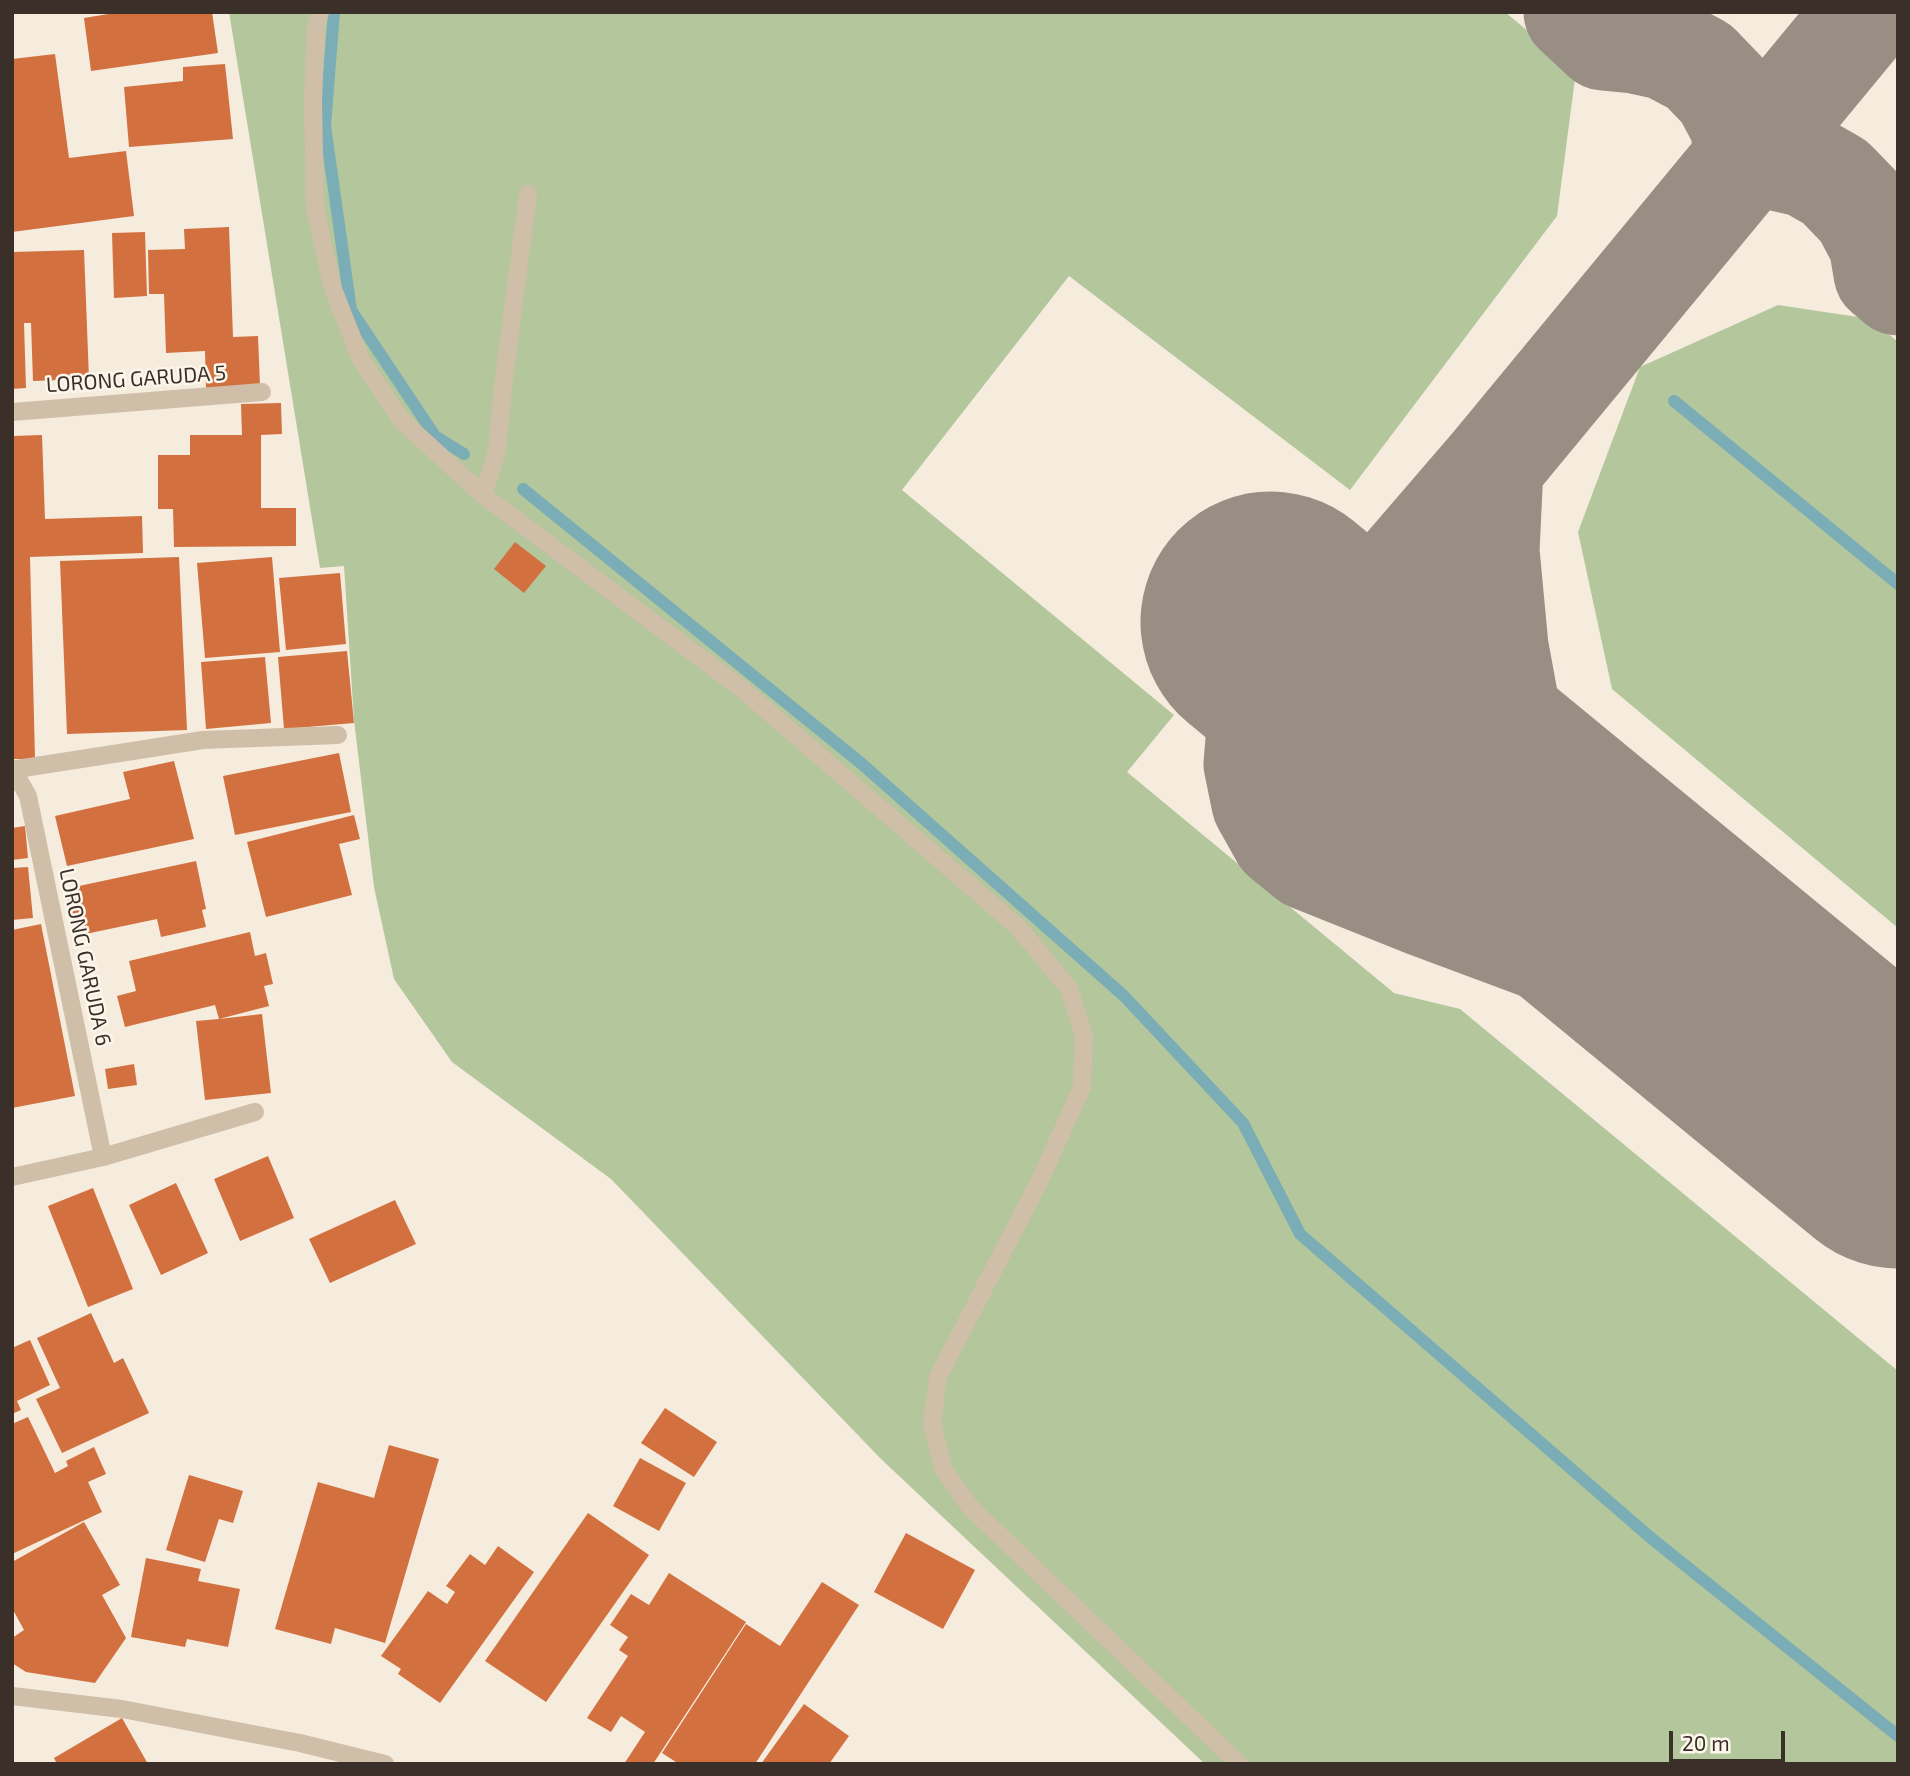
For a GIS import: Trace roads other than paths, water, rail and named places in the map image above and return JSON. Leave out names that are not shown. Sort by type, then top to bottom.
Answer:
[{"type":"street","points":[[320,12],[316,27],[313,100],[315,209],[333,289],[361,360],[401,420],[483,495],[743,689],[1019,928],[1069,989],[1084,1035],[1082,1087],[1040,1180],[938,1377],[932,1423],[943,1468],[970,1507],[1240,1764]]},
{"type":"street","points":[[483,495],[497,451],[528,194]]},
{"type":"street","name":"LORONG GARUDA 5","points":[[12,412],[262,392]]},
{"type":"street","name":"LORONG GARUDA 6","points":[[103,1157],[28,796],[14,770],[203,740],[338,735]]},
{"type":"street","points":[[12,1177],[103,1157],[255,1112]]},
{"type":"street","points":[[12,1696],[122,1709],[300,1743],[385,1764]]},
{"type":"waterway","points":[[334,12],[325,126],[351,310],[435,436],[464,454]]},
{"type":"waterway","points":[[1674,401],[1898,584]]},
{"type":"waterway","points":[[523,489],[862,764],[1124,996],[1243,1123],[1300,1234],[1651,1538],[1898,1736]]}]
